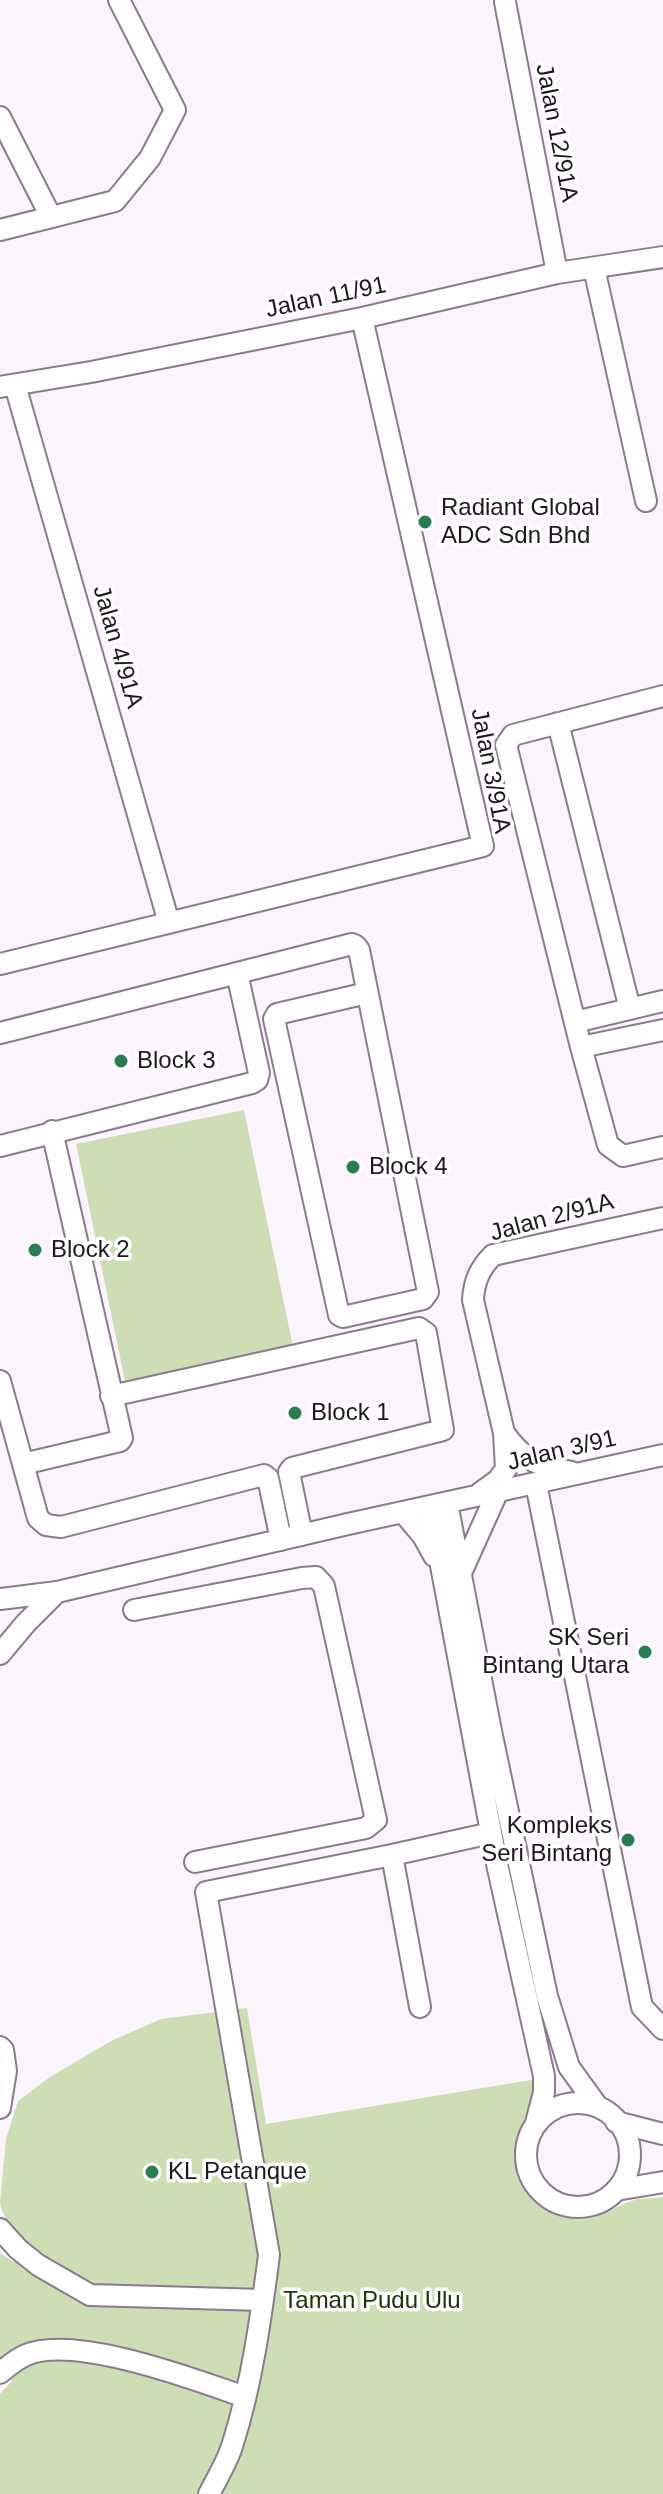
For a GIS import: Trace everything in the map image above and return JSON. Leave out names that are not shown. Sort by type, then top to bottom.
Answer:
[{"type":"street","points":[[0,230],[115,201],[150,158],[175,110],[119,0]]},
{"type":"street","name":"Jalan 12/91A","points":[[505,2],[557,273]]},
{"type":"street","points":[[0,117],[51,217]]},
{"type":"street","name":"Jalan 11/91","points":[[7,386],[362,318],[557,273],[663,257]]},
{"type":"street","points":[[594,268],[646,501]]},
{"type":"street","name":"Jalan 3/91A","points":[[0,964],[483,846],[362,318]]},
{"type":"street","name":"Jalan 4/91A","points":[[7,386],[169,923]]},
{"type":"street","points":[[663,696],[513,735],[506,745],[608,1145],[623,1156],[663,1147]]},
{"type":"street","points":[[558,723],[630,1009]]},
{"type":"street","points":[[0,1033],[352,944],[359,950],[428,1292],[423,1299],[343,1317],[339,1315],[274,1019],[277,1014],[367,993]]},
{"type":"street","points":[[0,1146],[257,1080],[259,1073],[237,973]]},
{"type":"street","points":[[575,1022],[663,1001]]},
{"type":"street","points":[[581,1047],[663,1030]]},
{"type":"street","points":[[23,1464],[122,1438],[52,1131]]},
{"type":"street","name":"Jalan 2/91A","points":[[473,1498],[498,1480],[506,1469],[504,1433],[473,1300],[474,1284],[483,1265],[493,1255],[663,1218]]},
{"type":"street","points":[[111,1396],[423,1329],[443,1430],[292,1468],[289,1472],[302,1535]]},
{"type":"street","points":[[0,1381],[38,1518],[46,1525],[61,1527],[266,1475],[281,1540]]},
{"type":"street","points":[[504,1433],[516,1450],[532,1462],[579,1473]]},
{"type":"street","name":"Jalan 3/91","points":[[0,1599],[57,1592],[663,1455]]},
{"type":"street","points":[[536,1484],[642,2007],[663,2029]]},
{"type":"street","points":[[453,1575],[497,1493]]},
{"type":"street","points":[[403,1512],[453,1575],[491,1833],[544,2076],[544,2092],[525,2156],[529,2174],[538,2189],[552,2200],[568,2206],[586,2207],[603,2201],[625,2177],[630,2161],[629,2144],[623,2129],[598,2107],[569,2067],[547,1996],[492,1736],[438,1505]]},
{"type":"street","points":[[134,1610],[302,1578],[316,1577],[324,1586],[376,1820],[366,1828],[195,1862]]},
{"type":"street","points":[[0,1654],[57,1592]]},
{"type":"street","points":[[209,2494],[232,2446],[245,2397],[269,2255],[206,1892],[491,1833]]},
{"type":"street","points":[[392,1855],[420,2007]]},
{"type":"street","points":[[0,2047],[6,2071],[0,2108]]},
{"type":"street","points":[[536,2123],[564,2105],[581,2103],[598,2107]]},
{"type":"street","points":[[616,2122],[663,2134]]},
{"type":"street","points":[[616,2190],[663,2182]]},
{"type":"street","points":[[0,2229],[38,2265],[90,2295],[263,2300]]},
{"type":"street","points":[[0,2373],[28,2354],[56,2350],[93,2353],[175,2373],[245,2397]]},
{"type":"green space","points":[[244,1110],[293,1347],[125,1381],[76,1144]]},
{"type":"green space","name":"Taman Pudu Ulu","points":[[247,2008],[266,2124],[531,2080],[538,2084],[520,2157],[526,2181],[540,2202],[561,2216],[585,2219],[638,2199],[663,2197],[663,2494],[0,2494],[0,2394],[12,2381],[12,2364],[0,2362],[0,2253],[14,2262],[20,2236],[5,2216],[0,2202],[6,2139],[18,2101],[50,2077],[111,2041],[161,2019]]},
{"type":"place","name":"Radiant Global ADC Sdn Bhd","points":[[425,522]]},
{"type":"place","name":"Block 3","points":[[121,1061]]},
{"type":"place","name":"Block 4","points":[[353,1167]]},
{"type":"place","name":"Block 2","points":[[35,1250]]},
{"type":"place","name":"Block 1","points":[[295,1413]]},
{"type":"place","name":"SK Seri Bintang Utara","points":[[645,1652]]},
{"type":"place","name":"Kompleks Seri Bintang","points":[[628,1840]]},
{"type":"place","name":"KL Petanque","points":[[152,2172]]}]
